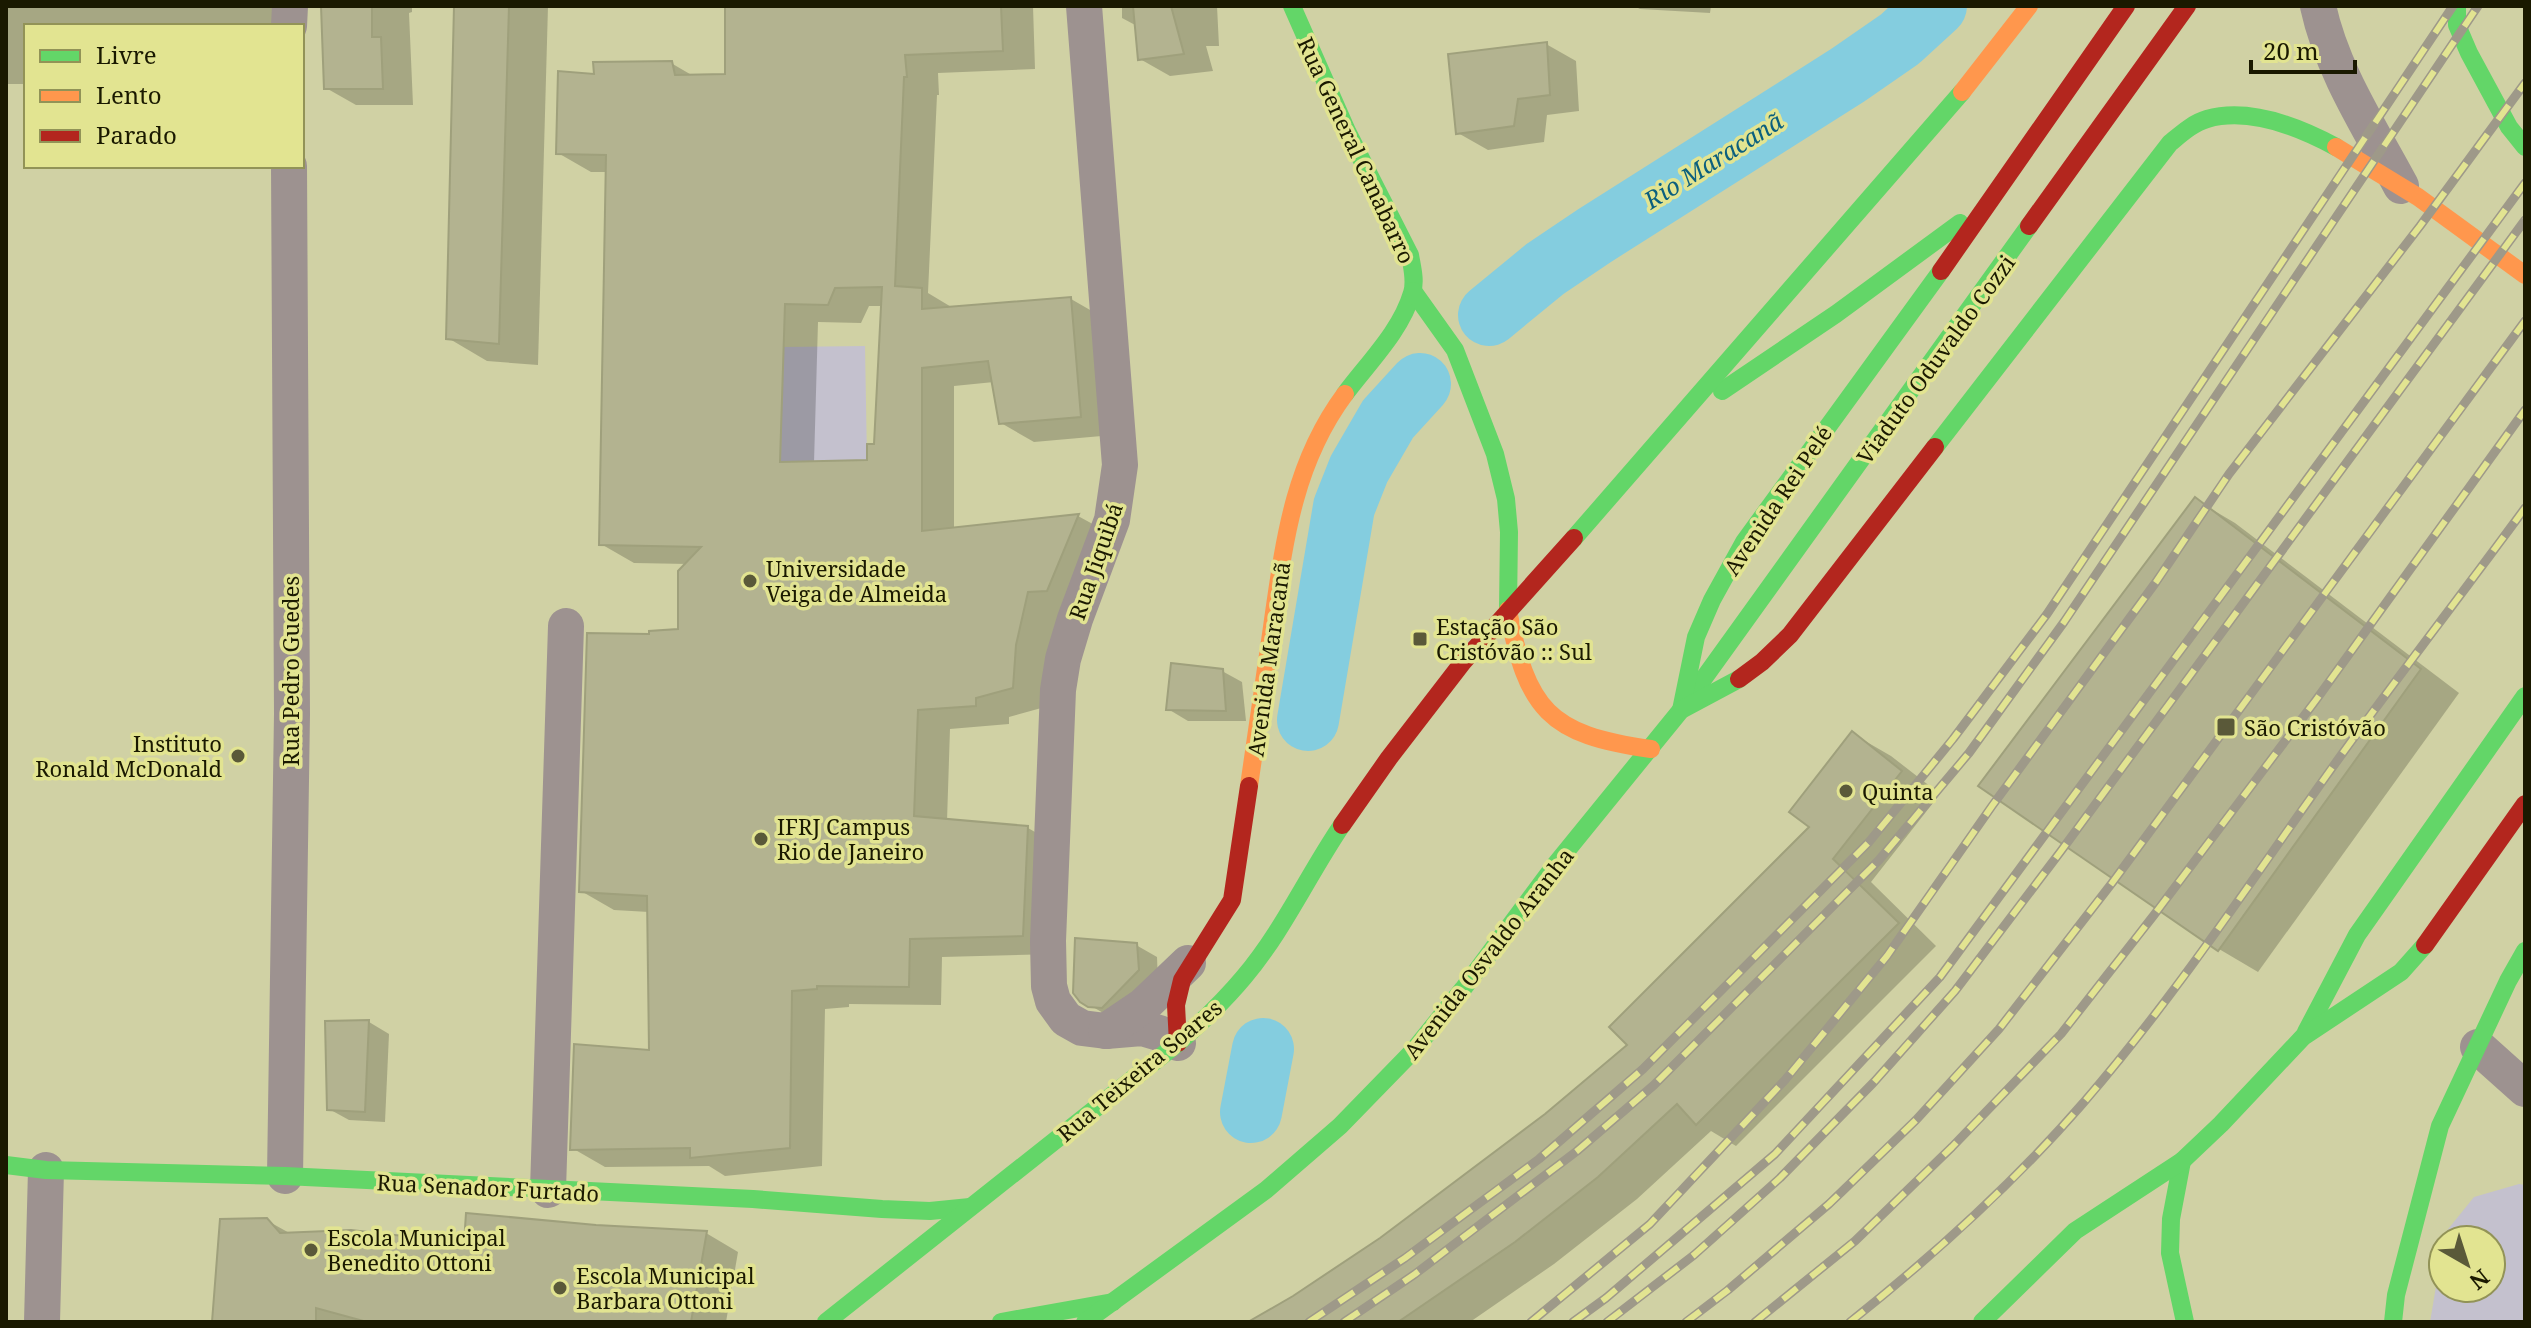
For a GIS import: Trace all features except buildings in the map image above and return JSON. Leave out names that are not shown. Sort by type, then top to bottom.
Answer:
[{"type":"main road","name":"Rua General Canabarro","points":[[1292,6],[1347,131],[1410,255],[1413,291],[1455,350],[1495,454],[1506,499],[1509,532],[1508,610],[1529,689],[1567,727],[1616,745],[1651,749]]},
{"type":"main road","name":"Avenida Rei Pelé","points":[[1681,710],[1696,636],[1713,597],[1744,542],[1991,201],[2126,6]]},
{"type":"main road","name":"Viaduto Oduvaldo Cozzi","points":[[1681,710],[2187,6]]},
{"type":"main road","points":[[2449,6],[2457,15],[2488,90],[2509,127],[2525,147]]},
{"type":"main road","points":[[1508,610],[1678,420],[1963,91],[2021,11]]},
{"type":"main road","points":[[1681,710],[1736,681],[1790,635],[2170,143],[2189,128],[2212,118],[2244,116],[2287,125],[2351,154],[2525,275]]},
{"type":"main road","points":[[1678,420],[1836,314],[1991,201]]},
{"type":"main road","name":"Avenida Maracanã","points":[[1178,1043],[1177,994],[1191,965],[1221,924],[1235,890],[1284,546],[1297,488],[1309,455],[1335,408],[1397,325],[1413,291]]},
{"type":"main road","name":"Rua Teixeira Soares","points":[[826,1322],[1212,1013],[1246,975],[1290,911],[1322,855],[1389,758],[1463,662],[1508,610]]},
{"type":"main road","points":[[2303,1037],[2357,935],[2525,696]]},
{"type":"main road","name":"Avenida Osvaldo Aranha","points":[[1085,1322],[1266,1190],[1340,1126],[1380,1085],[1414,1050],[1463,989],[1555,865],[1681,710]]},
{"type":"main road","points":[[1982,1322],[2075,1231],[2182,1161],[2303,1037],[2401,972],[2420,952],[2525,804]]},
{"type":"main road","points":[[2393,1322],[2396,1295],[2440,1126],[2525,951]]},
{"type":"main road","points":[[2182,1161],[2171,1219],[2170,1253],[2185,1322]]},
{"type":"main road","name":"Rua Senador Furtado","points":[[6,1165],[46,1170],[285,1176],[753,1199],[882,1209],[930,1211],[970,1207]]},
{"type":"main road","points":[[1001,1322],[1113,1302]]},
{"type":"street","name":"Rua Jiquibá","points":[[1084,6],[1120,465],[1112,520],[1075,619],[1058,690],[1049,986],[1053,1001],[1066,1019],[1082,1028],[1106,1031],[1142,1028],[1178,1043]]},
{"type":"street","points":[[2318,6],[2331,52],[2401,186]]},
{"type":"street","name":"Rua Pedro Guedes","points":[[285,1176],[292,714],[289,168]]},
{"type":"street","points":[[548,1190],[566,626]]},
{"type":"street","points":[[1106,1031],[1143,1006],[1204,948]]},
{"type":"street","points":[[2478,1047],[2525,1089]]},
{"type":"street","points":[[42,1322],[46,1170]]},
{"type":"shaded area","points":[[865,346],[867,460],[781,462],[782,347]]},
{"type":"shaded area","points":[[2525,1185],[2525,1322],[2430,1322],[2433,1304],[2507,1304],[2507,1224],[2452,1224],[2474,1197]]},
{"type":"waterway","name":"Rio Maracanã","points":[[1489,315],[1545,269],[1594,236],[1848,75],[1900,39],[1936,6]]},
{"type":"waterway","name":"Rio Maracanã","points":[[1308,720],[1344,507],[1359,469],[1388,419],[1420,384]]},
{"type":"waterway","name":"Rio Maracanã","points":[[1251,1112],[1263,1049]]},
{"type":"railway","points":[[1309,1322],[1405,1258],[1539,1159],[1643,1069],[1869,842],[1953,739],[2047,614],[2453,6]]},
{"type":"railway","points":[[1344,1322],[1415,1274],[1577,1151],[1654,1085],[1879,860],[1969,753],[2064,622],[2478,6]]},
{"type":"railway","points":[[1531,1322],[1650,1224],[1785,1080],[1887,956],[2156,582],[2229,474],[2420,226],[2525,83]]},
{"type":"railway","points":[[1573,1322],[1606,1298],[1775,1154],[1940,977],[2525,183]]},
{"type":"railway","points":[[1607,1322],[1694,1255],[1780,1178],[1874,1082],[1955,991],[2525,220]]},
{"type":"railway","points":[[1686,1322],[1829,1204],[1916,1120],[1999,1029],[2112,883],[2525,321]]},
{"type":"railway","points":[[1755,1322],[1855,1241],[1952,1147],[2061,1034],[2316,700],[2525,410]]},
{"type":"railway","points":[[1850,1322],[1912,1271],[2001,1190],[2057,1132],[2121,1058],[2525,508]]},
{"type":"traffic: fast","points":[[1292,6],[1347,131],[1410,255],[1413,274],[1412,293],[1400,320],[1345,394]]},
{"type":"traffic: fast","points":[[2457,6],[2457,25],[2469,53],[2509,127],[2525,147]]},
{"type":"traffic: fast","points":[[1574,538],[1962,92]]},
{"type":"traffic: fast","points":[[1935,447],[2170,143],[2183,133],[2207,119],[2257,117],[2306,132],[2336,147]]},
{"type":"traffic: fast","points":[[1722,391],[1836,314],[1960,223]]},
{"type":"traffic: fast","points":[[1681,710],[2029,226]]},
{"type":"traffic: fast","points":[[1681,710],[1696,637],[1712,600],[1744,542],[1941,271]]},
{"type":"traffic: fast","points":[[1413,291],[1455,350],[1495,454],[1506,499],[1509,532],[1508,610]]},
{"type":"traffic: fast","points":[[1085,1322],[1266,1190],[1340,1126],[1414,1050],[1555,865],[1681,710],[1739,679]]},
{"type":"traffic: fast","points":[[2306,1032],[2357,935],[2525,696]]},
{"type":"traffic: fast","points":[[826,1322],[1178,1043],[1204,1019],[1258,959],[1342,825]]},
{"type":"traffic: fast","points":[[1982,1322],[2075,1231],[2182,1161],[2303,1037],[2401,972],[2425,945]]},
{"type":"traffic: fast","points":[[2393,1322],[2396,1295],[2440,1126],[2525,951]]},
{"type":"traffic: fast","points":[[2182,1161],[2171,1219],[2170,1253],[2185,1322]]},
{"type":"traffic: fast","points":[[6,1165],[46,1170],[285,1176],[753,1199],[882,1209],[930,1211],[970,1207]]},
{"type":"traffic: fast","points":[[1001,1322],[1113,1302]]},
{"type":"traffic: slow","points":[[1962,92],[2029,6]]},
{"type":"traffic: slow","points":[[2336,147],[2418,197],[2525,275]]},
{"type":"traffic: slow","points":[[1249,786],[1281,565],[1294,505],[1313,448],[1345,394]]},
{"type":"traffic: slow","points":[[1508,610],[1524,672],[1534,694],[1548,711],[1566,725],[1588,735],[1651,749]]},
{"type":"traffic: jam","points":[[1941,271],[2126,6]]},
{"type":"traffic: jam","points":[[2029,226],[2187,6]]},
{"type":"traffic: jam","points":[[1739,679],[1790,635],[1935,447]]},
{"type":"traffic: jam","points":[[1342,825],[1463,662],[1574,538]]},
{"type":"traffic: jam","points":[[1178,1043],[1176,1005],[1182,980],[1232,900],[1249,786]]},
{"type":"traffic: jam","points":[[2425,945],[2525,804]]},
{"type":"place","name":"Universidade Veiga de Almeida","points":[[750,581]]},
{"type":"place","name":"Estação São Cristóvão :: Sul","points":[[1420,639]]},
{"type":"place","name":"São Cristóvão","points":[[2226,727]]},
{"type":"place","name":"Instituto Ronald McDonald","points":[[238,756]]},
{"type":"place","name":"Quinta","points":[[1846,791]]},
{"type":"place","name":"IFRJ Campus Rio de Janeiro","points":[[761,839]]},
{"type":"place","name":"Escola Municipal Benedito Ottoni","points":[[311,1250]]},
{"type":"place","name":"Escola Municipal Barbara Ottoni","points":[[560,1288]]}]
